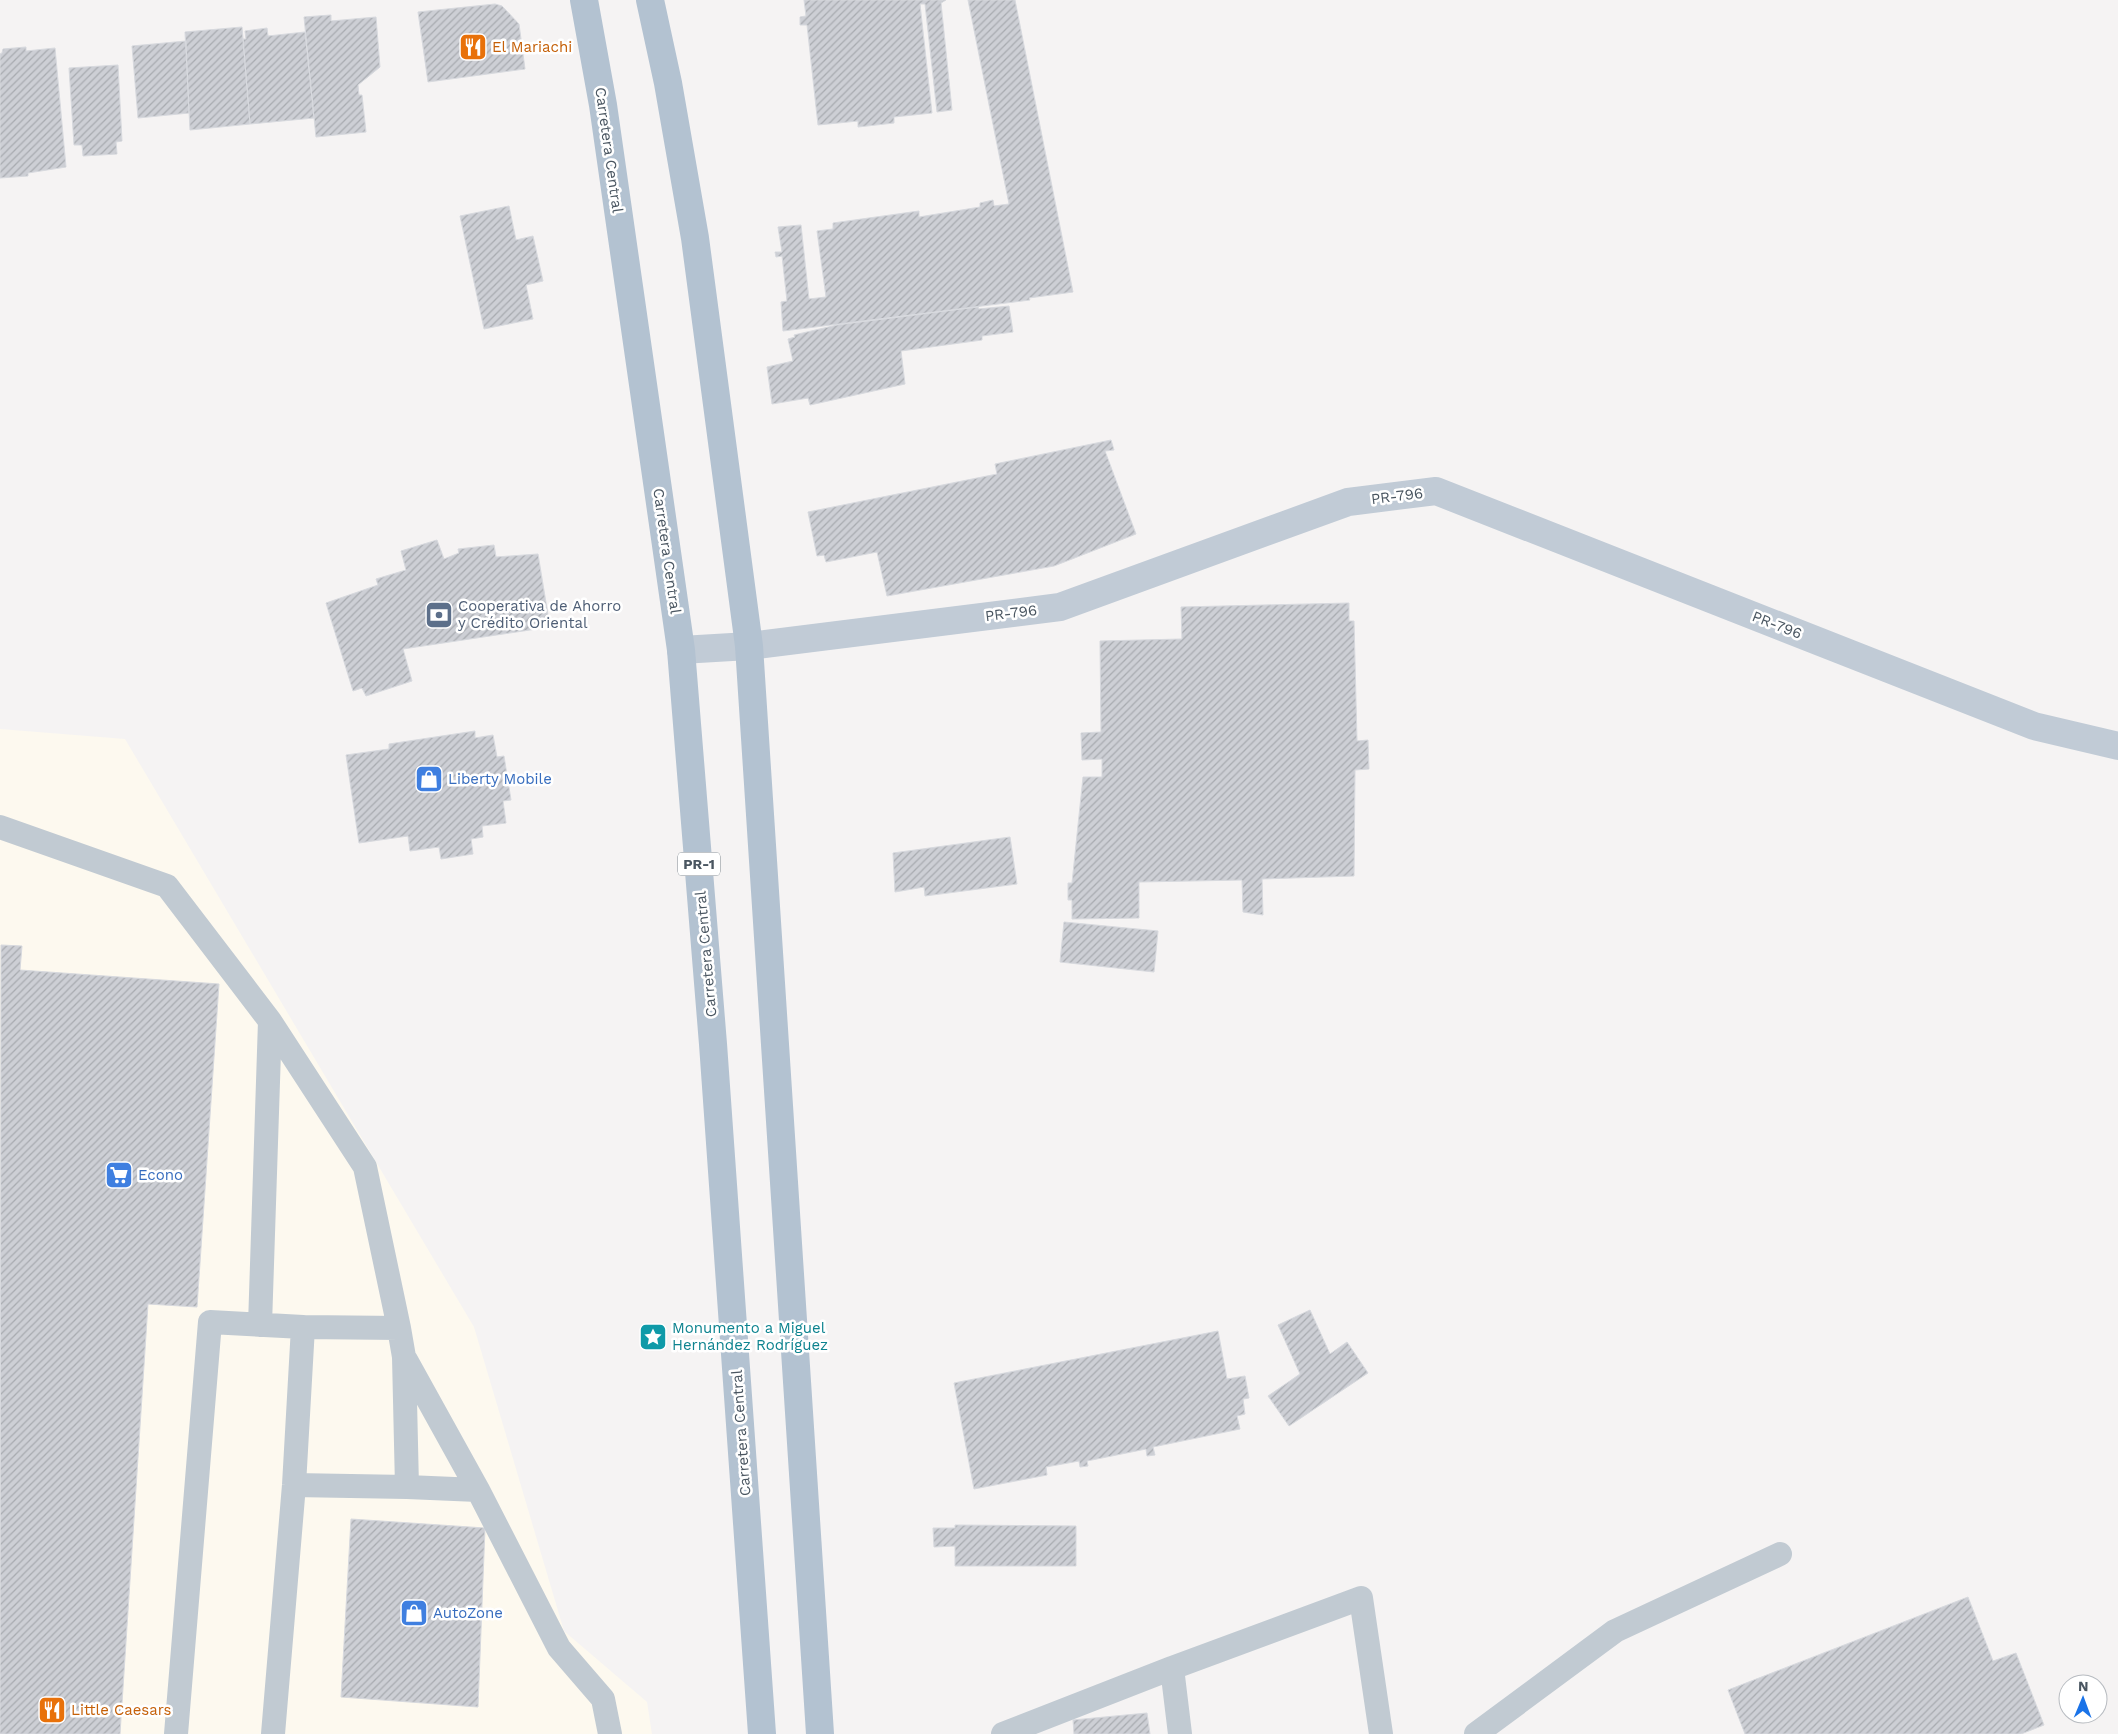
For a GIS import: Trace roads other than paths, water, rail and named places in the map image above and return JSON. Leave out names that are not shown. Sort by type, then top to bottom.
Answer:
[{"type":"main road","name":"Carretera Central","points":[[584,0],[603,105],[681,650],[714,1054],[762,1734]]},
{"type":"main road","points":[[650,0],[668,83],[695,238],[749,646],[820,1734]]},
{"type":"street","name":"PR-796","points":[[681,650],[749,646],[1060,606],[1348,502],[1436,491],[2034,726],[2118,746]]},
{"type":"lane","points":[[0,827],[167,886],[270,1021],[365,1167],[404,1357],[407,1487]]},
{"type":"lane","points":[[260,1324],[270,1021]]},
{"type":"lane","points":[[176,1734],[210,1322],[303,1327],[399,1328]]},
{"type":"lane","points":[[273,1734],[294,1485],[303,1327]]},
{"type":"lane","points":[[404,1357],[478,1490],[560,1648],[603,1700],[610,1734]]},
{"type":"lane","points":[[294,1485],[478,1490]]},
{"type":"lane","points":[[1476,1734],[1615,1631],[1780,1554]]},
{"type":"lane","points":[[1003,1734],[1172,1668],[1360,1598],[1381,1734]]},
{"type":"lane","points":[[1172,1668],[1180,1734]]},
{"type":"place","name":"El Mariachi","points":[[473,47]]},
{"type":"place","name":"Cooperativa de Ahorro y Crédito Oriental","points":[[439,615]]},
{"type":"place","name":"Liberty Mobile","points":[[429,779]]},
{"type":"place","name":"Econo","points":[[119,1175]]},
{"type":"place","name":"Monumento a Miguel Hernández Rodríguez","points":[[653,1337]]},
{"type":"place","name":"AutoZone","points":[[414,1613]]},
{"type":"place","name":"Little Caesars","points":[[52,1710]]}]
